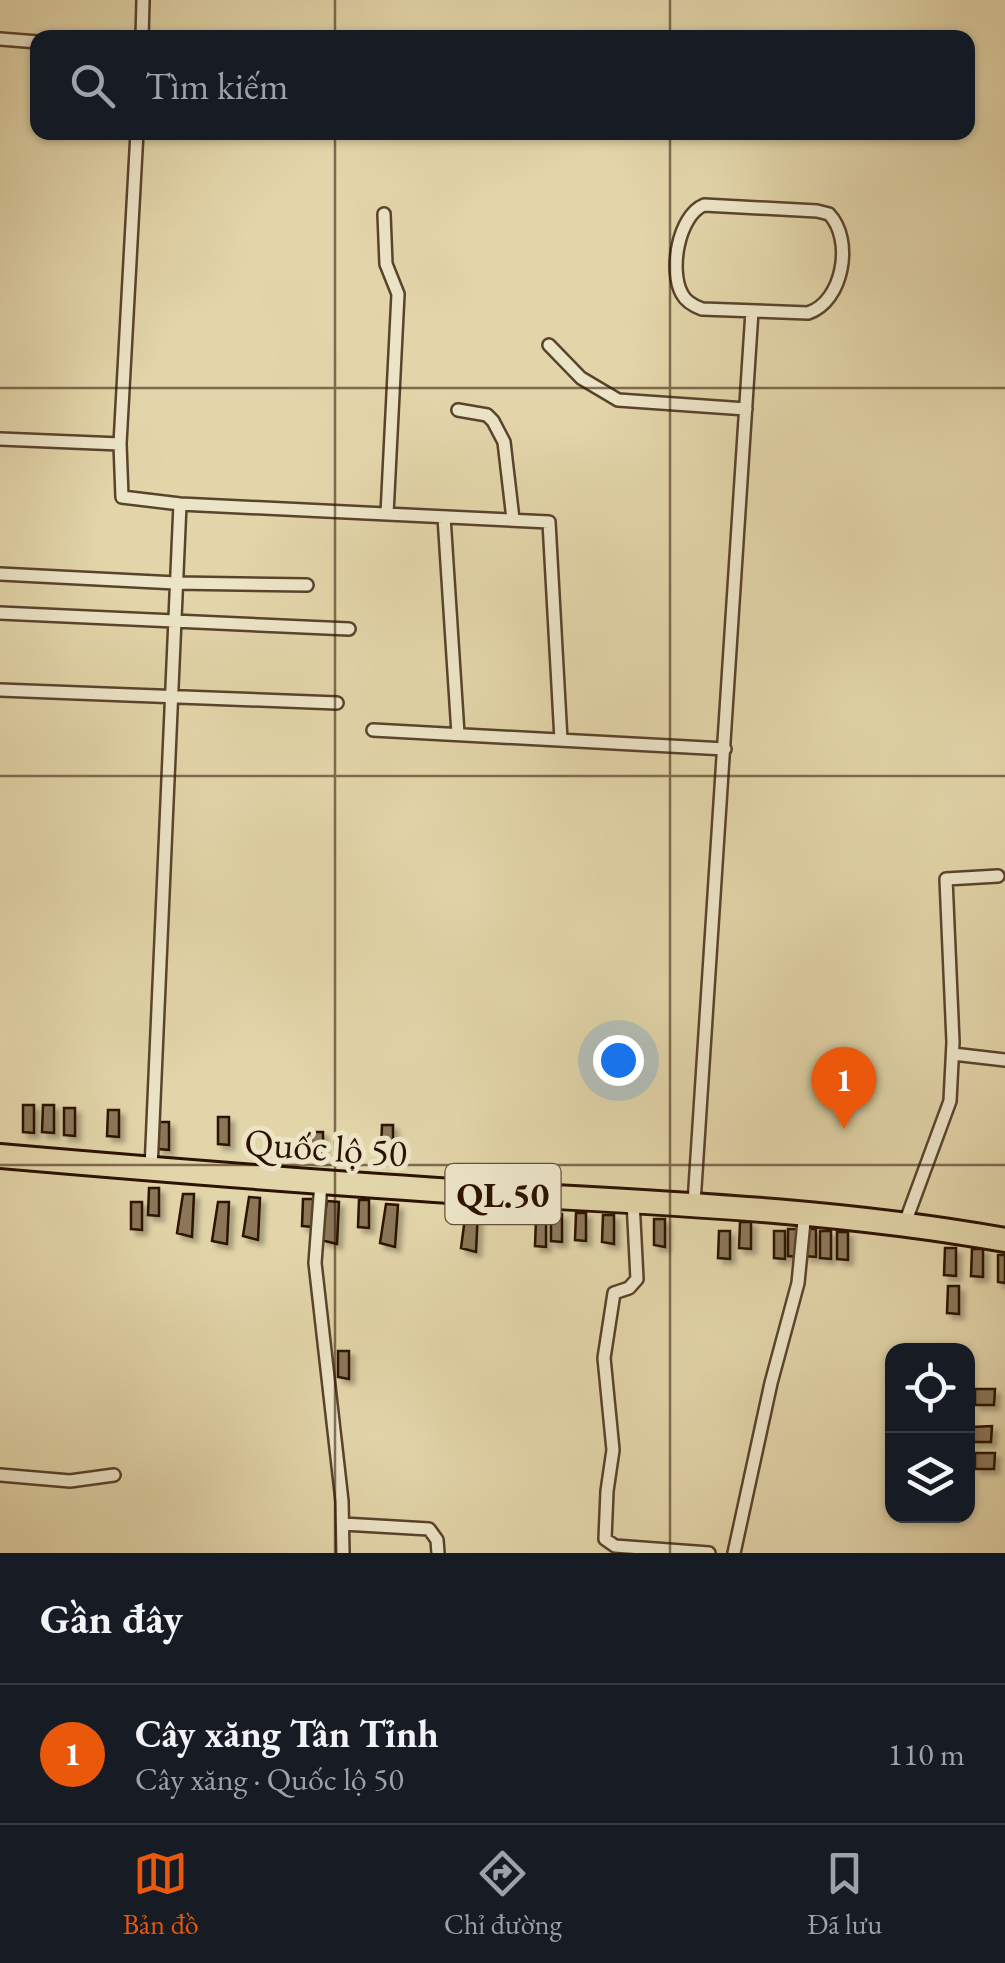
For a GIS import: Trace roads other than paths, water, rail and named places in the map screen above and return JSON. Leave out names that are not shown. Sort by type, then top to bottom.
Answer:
[{"type":"highway","name":"Quốc lộ 50","points":[[0,1156],[321,1183],[806,1212],[1005,1240]]},
{"type":"street","points":[[142,30],[143,0]]},
{"type":"street","points":[[0,39],[30,41]]},
{"type":"street","points":[[137,140],[120,444],[122,497],[180,504],[544,520],[551,526],[561,740]]},
{"type":"street","points":[[704,205],[818,210],[828,214],[834,220],[842,251],[831,298],[821,309],[808,313],[752,311],[702,309],[681,294],[679,237],[692,214],[704,205]]},
{"type":"street","points":[[384,214],[386,264],[398,294],[387,514]]},
{"type":"street","points":[[694,1203],[752,311]]},
{"type":"street","points":[[549,345],[581,378],[618,400],[746,408]]},
{"type":"street","points":[[458,410],[487,415],[501,433],[513,519]]},
{"type":"street","points":[[0,439],[120,444]]},
{"type":"street","points":[[151,1169],[180,504]]},
{"type":"street","points":[[444,517],[458,734]]},
{"type":"street","points":[[0,574],[307,585]]},
{"type":"street","points":[[0,613],[349,628]]},
{"type":"street","points":[[0,690],[337,703]]},
{"type":"street","points":[[373,730],[725,749]]},
{"type":"street","points":[[905,1223],[950,1101],[953,1054],[946,878],[998,876]]},
{"type":"street","points":[[953,1054],[1005,1060]]},
{"type":"street","points":[[321,1183],[316,1263],[343,1553]]},
{"type":"street","points":[[633,1202],[638,1279],[614,1294],[604,1358],[613,1450],[606,1539],[616,1546],[709,1553]]},
{"type":"street","points":[[734,1553],[766,1402],[798,1283],[806,1212]]},
{"type":"street","points":[[0,1475],[70,1481],[114,1475]]},
{"type":"street","points":[[343,1524],[429,1529],[438,1540],[438,1553]]},
{"type":"place","name":"Cây xăng Tân Tỉnh","points":[[844,1129]]}]
